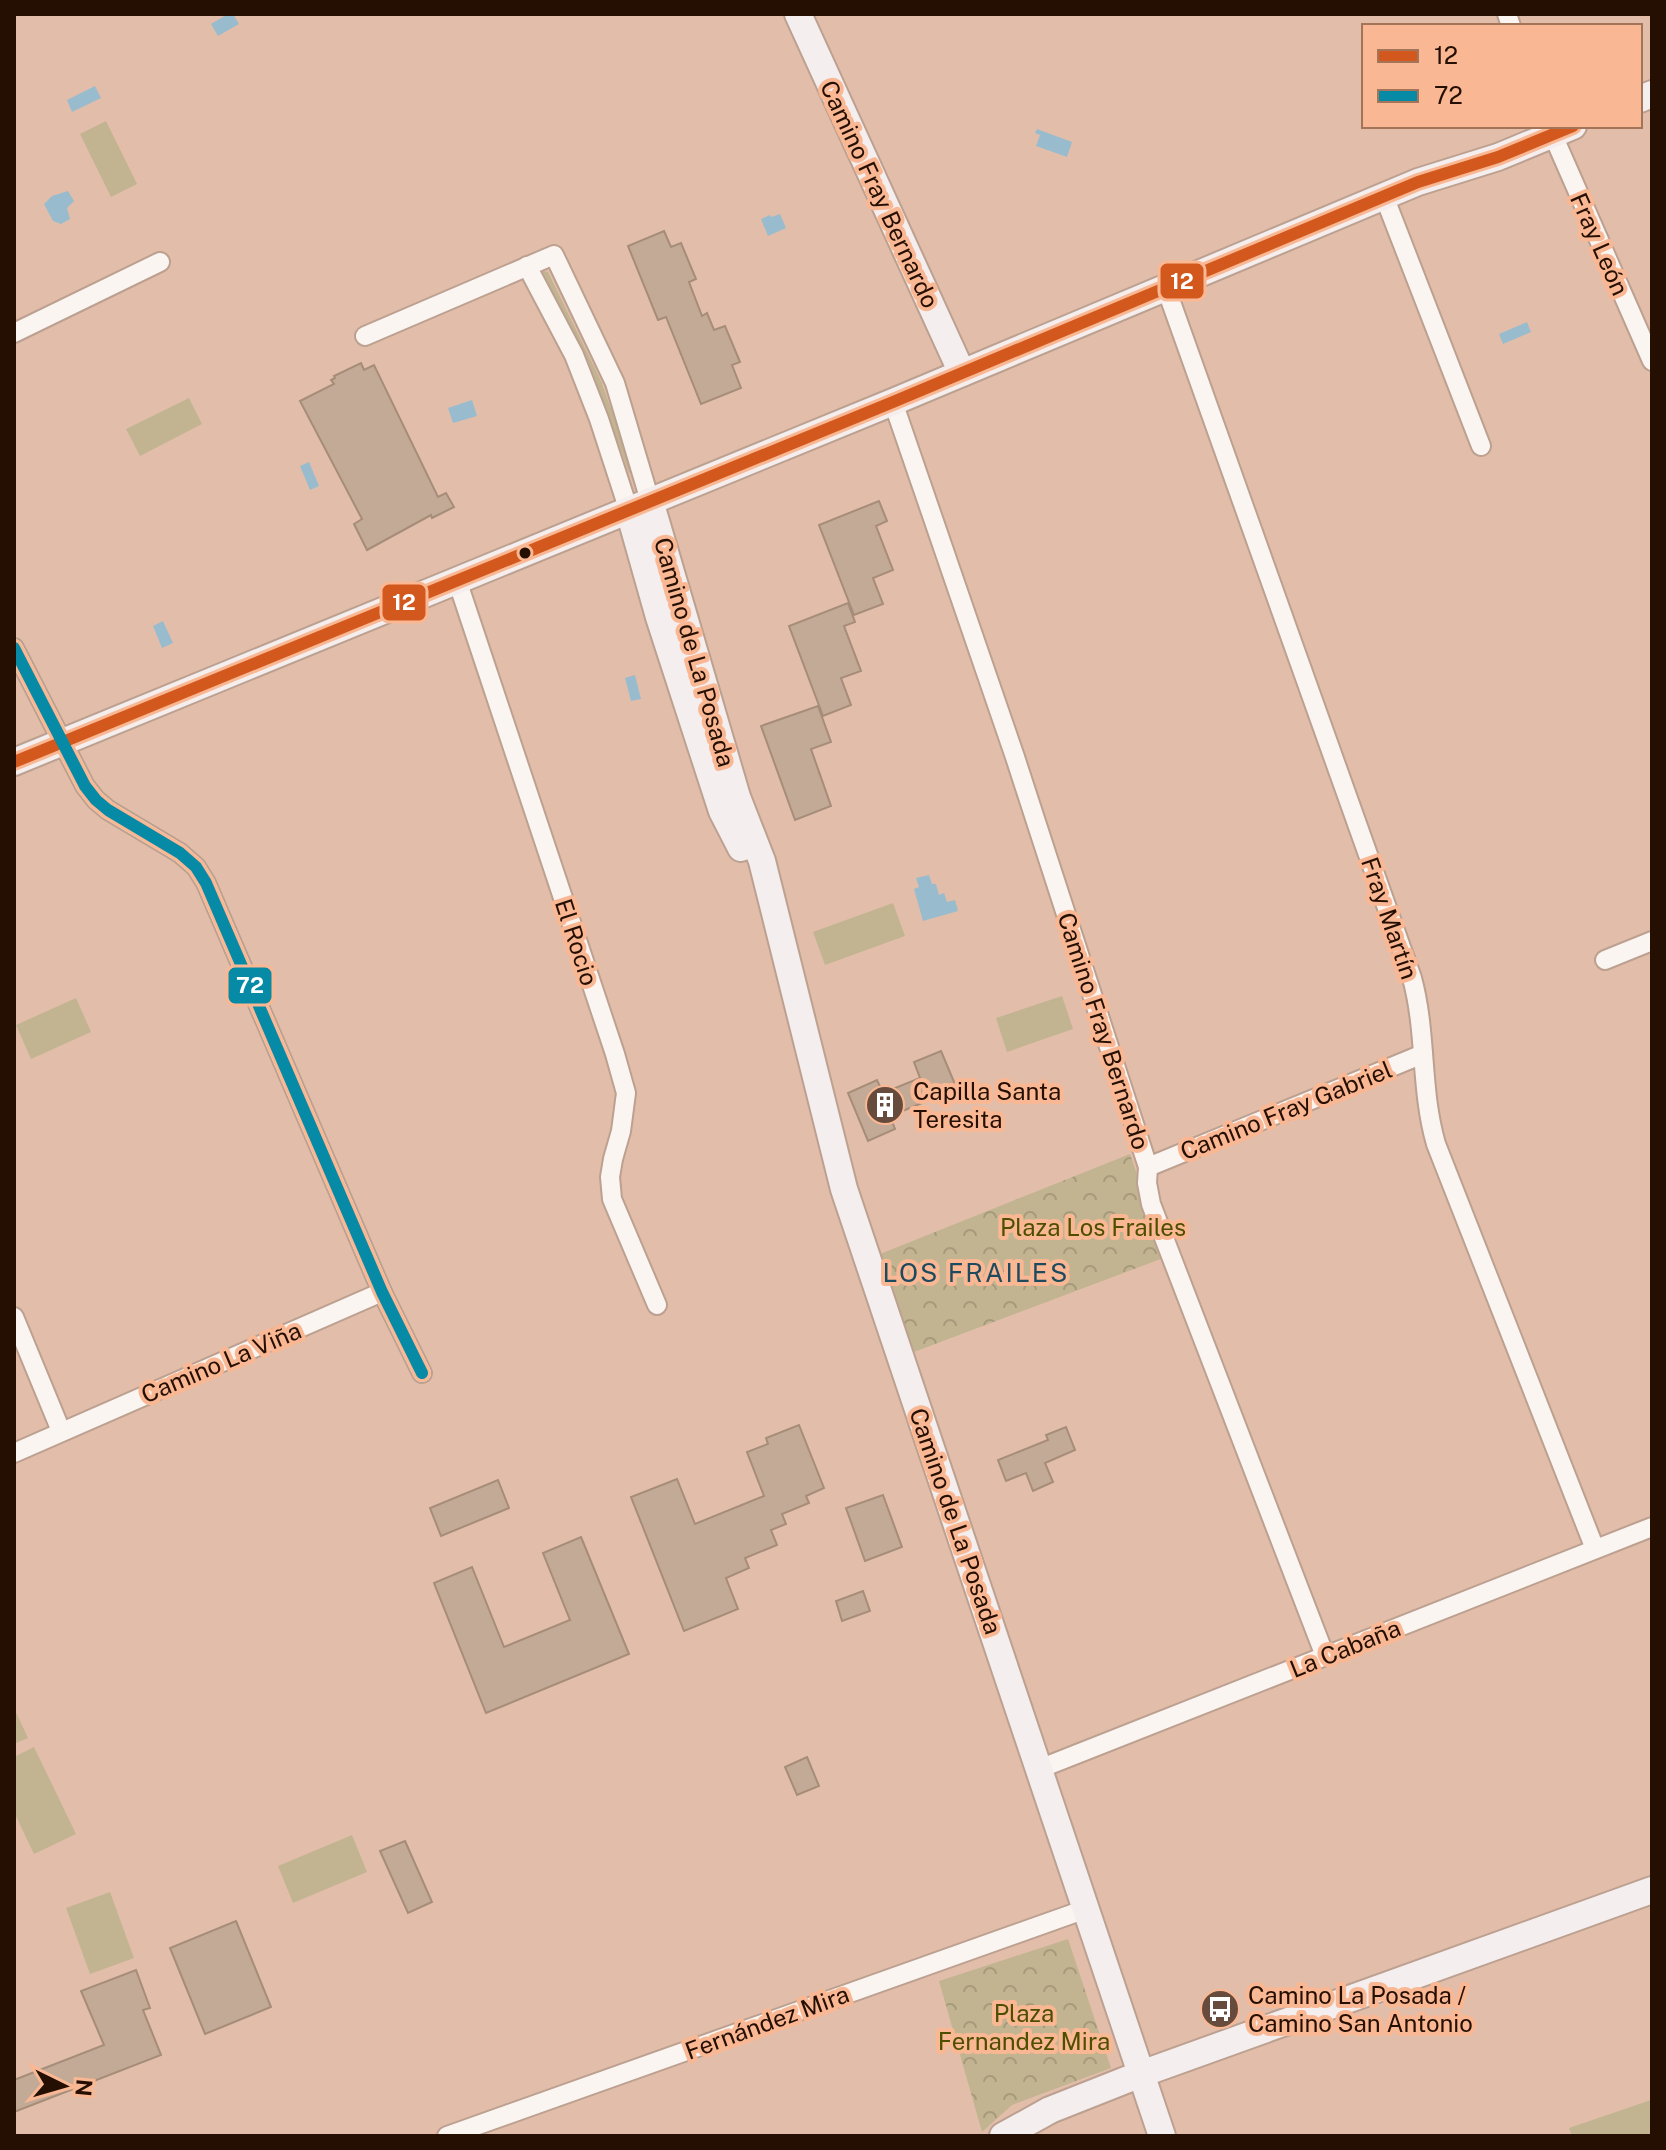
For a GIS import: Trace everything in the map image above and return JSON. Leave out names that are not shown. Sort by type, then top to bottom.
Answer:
[{"type":"street","name":"Camino Fray Bernardo","points":[[798,14],[962,373]]},
{"type":"street","points":[[14,762],[893,402],[1418,182],[1498,157],[1558,129]]},
{"type":"street","name":"Fray León","points":[[1558,129],[1652,361]]},
{"type":"street","points":[[1384,196],[1481,446]]},
{"type":"street","name":"Camino de La Posada","points":[[365,336],[554,255],[615,383],[640,506],[722,811],[772,899],[844,1189],[1162,2136]]},
{"type":"street","points":[[14,333],[160,262]]},
{"type":"street","name":"Camino de La Posada","points":[[527,266],[574,355],[599,419],[640,506]]},
{"type":"street","name":"Fray Martín","points":[[1166,288],[1412,978],[1421,1021],[1427,1109],[1436,1144],[1595,1549]]},
{"type":"street","name":"Camino Fray Bernardo","points":[[893,402],[1015,757],[1148,1167],[1151,1204],[1325,1656]]},
{"type":"street","name":"El Rocio","points":[[457,580],[626,1093],[610,1177],[612,1199],[657,1305]]},
{"type":"street","points":[[14,648],[85,786],[96,800],[180,853],[196,867],[206,883],[382,1292],[422,1373]]},
{"type":"street","points":[[1605,960],[1652,941]]},
{"type":"street","name":"Camino Fray Gabriel","points":[[1148,1167],[1423,1054]]},
{"type":"street","name":"Camino La Viña","points":[[14,1453],[382,1292]]},
{"type":"street","points":[[14,1317],[61,1431]]},
{"type":"street","name":"La Cabaña","points":[[1039,1769],[1652,1527]]},
{"type":"street","points":[[1003,2136],[1050,2110],[1141,2074],[1652,1890]]},
{"type":"street","name":"Fernández Mira","points":[[447,2136],[1086,1909]]},
{"type":"green space","points":[[106,121],[137,184],[111,197],[80,134]]},
{"type":"green space","points":[[543,271],[548,272],[601,381],[634,473],[629,473],[609,417]]},
{"type":"green space","points":[[189,398],[202,424],[140,456],[126,429]]},
{"type":"green space","points":[[893,903],[905,936],[825,965],[813,932]]},
{"type":"green space","points":[[1062,996],[1073,1029],[1007,1052],[996,1018]]},
{"type":"green space","points":[[76,998],[91,1032],[31,1059],[16,1025]]},
{"type":"green space","name":"Plaza Los Frailes","points":[[1130,1154],[1166,1257],[914,1352],[880,1254]]},
{"type":"green space","points":[[14,1708],[28,1738],[14,1744]]},
{"type":"green space","points":[[34,1747],[76,1834],[34,1854],[14,1812],[14,1757]]},
{"type":"green space","points":[[352,1835],[367,1872],[293,1903],[278,1866]]},
{"type":"green space","points":[[110,1892],[134,1958],[90,1974],[66,1908]]},
{"type":"green space","name":"Plaza Fernandez Mira","points":[[1068,1939],[1111,2068],[1012,2105],[982,2132],[939,1981]]},
{"type":"green space","points":[[1651,2100],[1652,2136],[1572,2136],[1569,2128]]},
{"type":"water","points":[[233,14],[239,24],[218,36],[211,24]]},
{"type":"water","points":[[95,86],[101,98],[72,112],[67,100]]},
{"type":"water","points":[[1037,129],[1072,142],[1067,157],[1036,146],[1040,135],[1035,133]]},
{"type":"water","points":[[68,191],[74,201],[67,208],[70,219],[61,224],[53,221],[44,204],[52,196]]},
{"type":"water","points":[[780,214],[786,228],[768,236],[761,219]]},
{"type":"water","points":[[1527,322],[1531,332],[1503,344],[1499,334]]},
{"type":"water","points":[[472,400],[477,416],[453,423],[448,408]]},
{"type":"water","points":[[309,462],[319,486],[310,490],[300,466]]},
{"type":"water","points":[[163,621],[173,643],[162,648],[153,626]]},
{"type":"water","points":[[635,675],[641,699],[631,701],[625,678]]},
{"type":"water","points":[[929,875],[939,895],[944,893],[947,902],[955,900],[958,911],[923,921],[914,889],[919,887],[916,878]]},
{"type":"building","points":[[664,231],[671,247],[681,243],[696,279],[689,282],[702,316],[707,313],[714,330],[725,326],[740,362],[732,365],[741,388],[701,404],[666,317],[658,320],[628,246]]},
{"type":"building","points":[[361,363],[364,370],[374,365],[438,497],[446,493],[454,507],[432,518],[431,515],[367,550],[354,524],[362,519],[300,401],[334,384],[331,380],[334,376]]},
{"type":"building","points":[[879,501],[887,521],[876,526],[893,570],[873,578],[883,604],[854,615],[819,525]]},
{"type":"building","points":[[848,603],[855,622],[844,626],[861,671],[841,678],[851,705],[823,716],[789,626]]},
{"type":"building","points":[[818,706],[831,742],[811,749],[831,806],[795,820],[761,726]]},
{"type":"building","name":"Capilla Santa Teresita","points":[[941,1051],[957,1089],[890,1116],[895,1129],[868,1141],[848,1093],[877,1080],[883,1093],[920,1078],[914,1062]]},
{"type":"building","points":[[799,1425],[824,1488],[806,1496],[809,1503],[782,1514],[786,1524],[771,1530],[777,1545],[745,1558],[749,1568],[726,1578],[738,1609],[684,1631],[631,1497],[677,1479],[695,1524],[764,1496],[747,1452],[768,1444],[766,1438]]},
{"type":"building","points":[[1066,1427],[1075,1450],[1045,1463],[1053,1482],[1033,1491],[1026,1473],[1006,1481],[998,1460],[1048,1440],[1046,1435]]},
{"type":"building","points":[[498,1480],[509,1508],[441,1536],[430,1508]]},
{"type":"building","points":[[883,1495],[902,1547],[865,1561],[846,1508]]},
{"type":"building","points":[[581,1537],[629,1654],[486,1713],[434,1583],[472,1567],[504,1647],[570,1620],[543,1553]]},
{"type":"building","points":[[863,1591],[870,1611],[842,1621],[836,1601]]},
{"type":"building","points":[[807,1757],[819,1786],[797,1795],[785,1767]]},
{"type":"building","points":[[405,1841],[432,1902],[408,1913],[380,1851]]},
{"type":"building","points":[[236,1921],[271,2007],[205,2034],[170,1948]]},
{"type":"building","points":[[136,1970],[150,2008],[143,2010],[161,2055],[14,2112],[14,2080],[104,2045],[81,1991]]},
{"type":"transit line","name":"12","points":[[14,762],[893,402],[1418,182],[1498,157],[1568,128]]},
{"type":"transit line","name":"72","points":[[14,648],[85,786],[96,800],[180,853],[196,867],[206,883],[382,1292],[422,1373]]},
{"type":"place","name":"Capilla Santa Teresita","points":[[885,1105]]},
{"type":"place","name":"Camino La Posada / Camino San Antonio","points":[[1220,2009]]},
{"type":"district","name":"LOS FRAILES","points":[[976,1272]]}]
